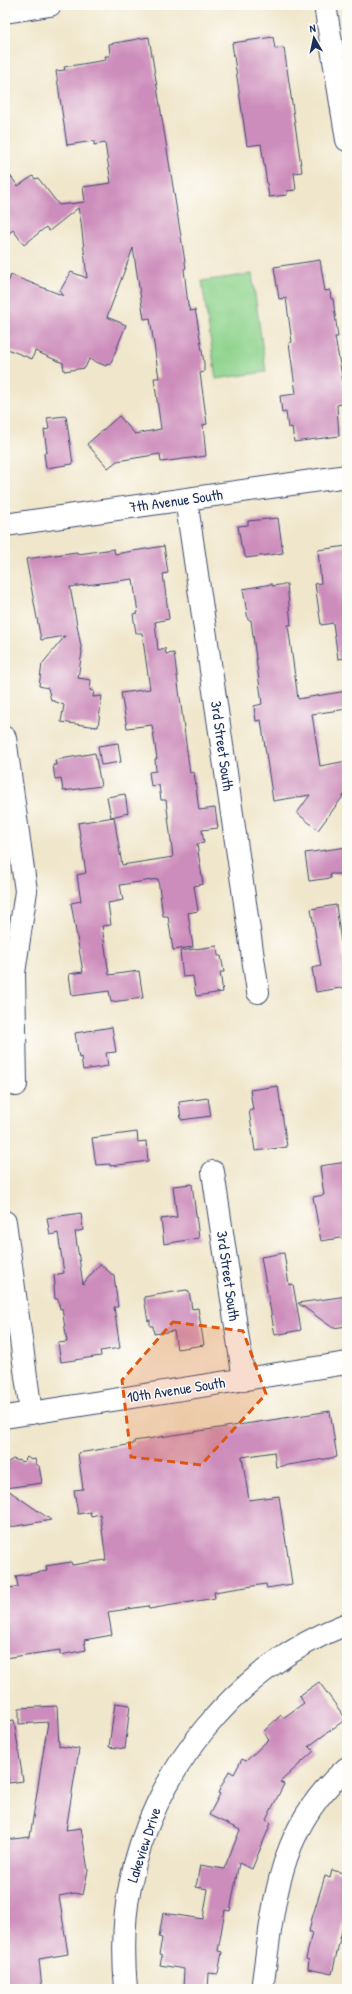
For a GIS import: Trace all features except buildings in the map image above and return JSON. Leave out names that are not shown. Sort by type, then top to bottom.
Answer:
[{"type":"street","points":[[5,12],[50,5]]},
{"type":"street","points":[[325,5],[339,39],[347,140]]},
{"type":"street","name":"7th Avenue South","points":[[5,526],[347,476]]},
{"type":"street","name":"3rd Street South","points":[[186,499],[258,992]]},
{"type":"street","points":[[5,738],[26,891],[14,973],[16,1085]]},
{"type":"street","name":"3rd Street South","points":[[213,1172],[244,1380]]},
{"type":"street","points":[[5,1222],[30,1413]]},
{"type":"street","name":"10th Avenue South","points":[[5,1417],[347,1363]]},
{"type":"street","name":"Lakeview Drive","points":[[126,1989],[124,1969],[126,1919],[130,1886],[138,1852],[154,1809],[175,1770],[200,1734],[226,1705],[249,1684],[277,1662],[302,1647],[347,1624]]},
{"type":"street","points":[[262,1989],[281,1870],[300,1823],[332,1781],[347,1768]]},
{"type":"highlighted area","points":[[173,1322],[243,1331],[266,1394],[201,1465],[131,1457],[122,1380]]},
{"type":"green space","points":[[252,274],[266,372],[216,379],[202,281]]}]
